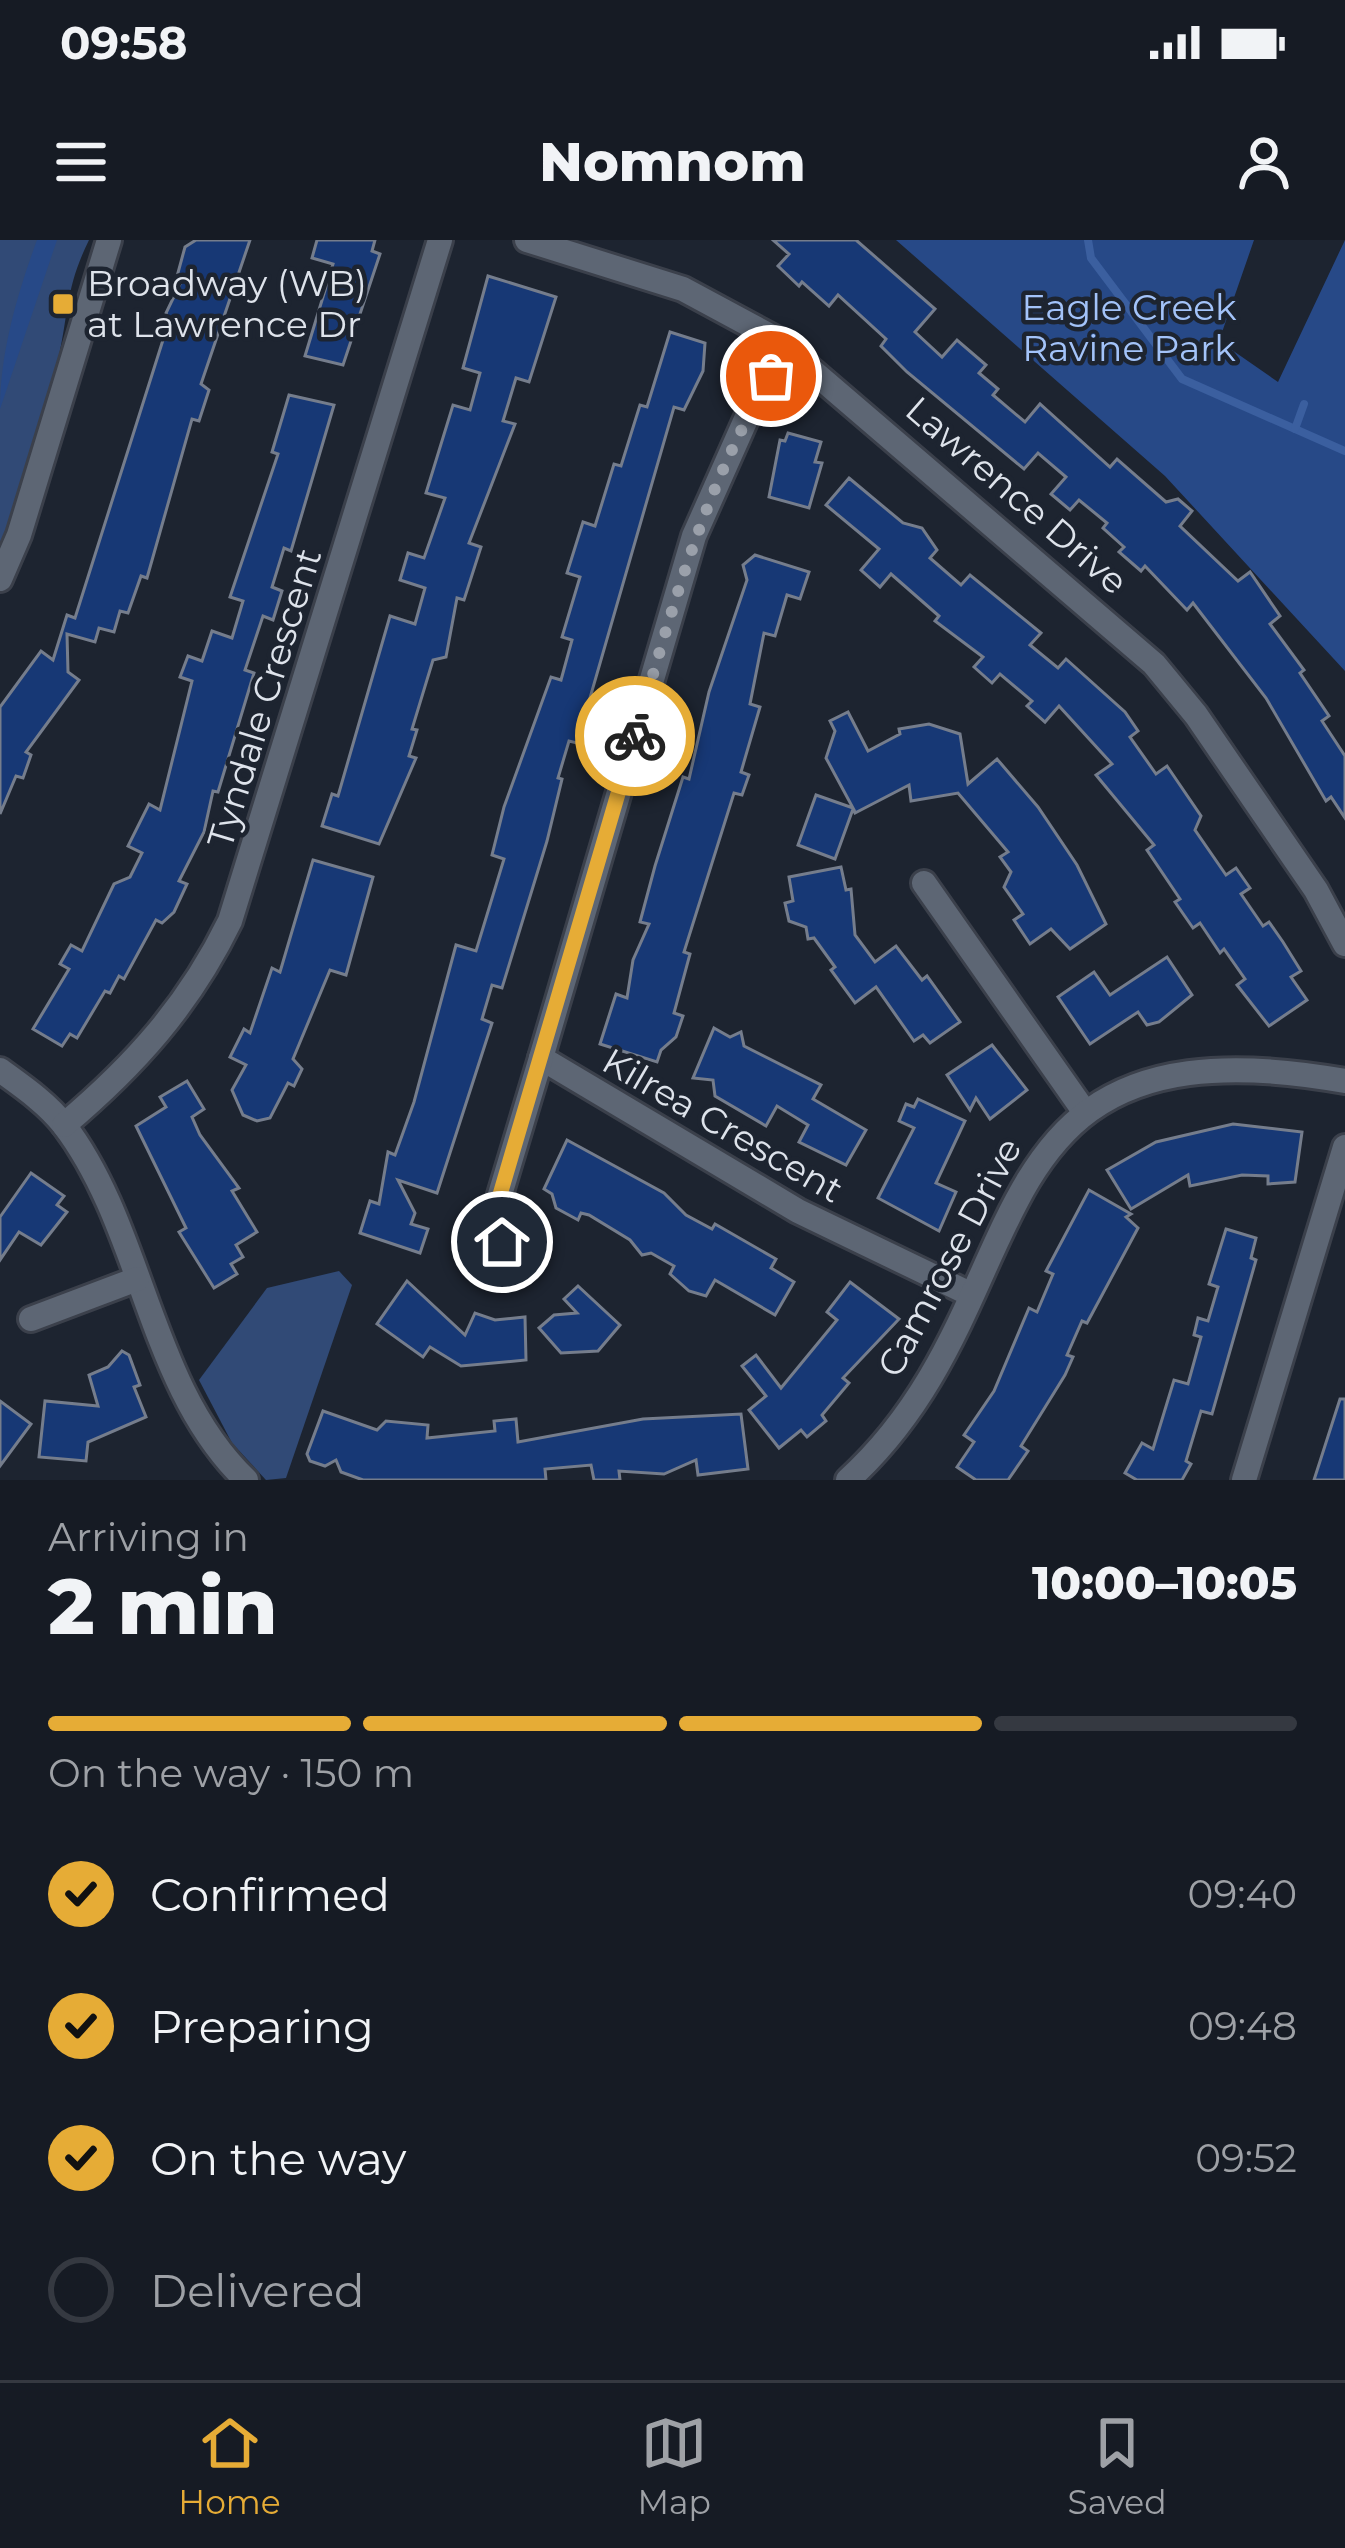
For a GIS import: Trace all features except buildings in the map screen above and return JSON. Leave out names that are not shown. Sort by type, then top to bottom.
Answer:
[{"type":"street","points":[[0,579],[20,535],[109,240]]},
{"type":"street","name":"Tyndale Crescent","points":[[64,1125],[125,1072],[178,1013],[230,921],[440,240]]},
{"type":"street","name":"Lawrence Drive","points":[[527,240],[683,290],[790,349],[1154,664],[1196,715],[1316,890],[1345,944]]},
{"type":"street","points":[[502,1242],[499,1198],[694,536],[736,437],[790,349]]},
{"type":"street","points":[[924,883],[1084,1111]]},
{"type":"street","name":"Kilrea Crescent","points":[[541,1058],[798,1210],[970,1294]]},
{"type":"street","points":[[0,1070],[64,1125],[194,1411],[245,1480]]},
{"type":"street","name":"Camrose Drive","points":[[848,1480],[930,1378],[1031,1169],[1084,1111],[1156,1082],[1210,1072],[1286,1071],[1345,1082]]},
{"type":"street","points":[[1244,1480],[1345,1147]]},
{"type":"street","points":[[32,1319],[137,1279]]},
{"type":"shaded area","points":[[0,240],[89,240],[72,285],[41,427],[0,544]]},
{"type":"shaded area","points":[[339,1271],[352,1285],[286,1478],[266,1480],[232,1443],[199,1380],[267,1288]]},
{"type":"green space","points":[[37,240],[57,240],[0,409],[11,324]]},
{"type":"green space","name":"Eagle Creek Ravine Park","points":[[896,240],[1254,240],[1219,341],[1278,382],[1345,240],[1345,671],[1165,476]]},
{"type":"waterway","points":[[1088,240],[1091,258],[1182,379],[1345,451]]},
{"type":"waterway","points":[[1295,429],[1304,404]]},
{"type":"way so far","points":[[635,736],[694,536],[726,458],[771,376]]},
{"type":"place","name":"Broadway (WB) at Lawrence Dr","points":[[63,304]]},
{"type":"route","points":[[502,1242],[499,1198],[635,736]]}]
